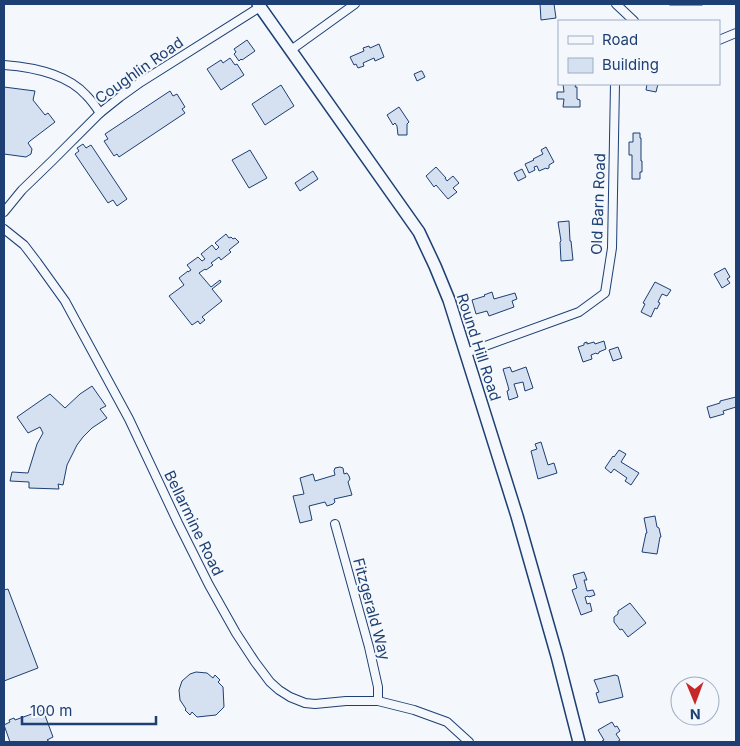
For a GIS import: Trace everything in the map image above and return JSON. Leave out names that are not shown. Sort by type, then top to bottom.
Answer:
[{"type":"main road","name":"Round Hill Road","points":[[259,5],[419,232],[435,266],[466,353],[517,516],[558,656],[579,742]]},
{"type":"street","points":[[291,50],[355,4]]},
{"type":"street","points":[[616,4],[633,20]]},
{"type":"street","name":"Coughlin Road","points":[[4,212],[22,190],[100,113],[141,82],[259,5]]},
{"type":"street","points":[[720,40],[736,34]]},
{"type":"street","points":[[4,65],[40,70],[53,74],[77,87],[100,113]]},
{"type":"street","name":"Old Barn Road","points":[[466,353],[579,312],[605,293],[612,248],[615,85]]},
{"type":"street","name":"Bellarmine Road","points":[[4,229],[24,246],[65,301],[129,419],[209,585],[236,633],[263,673],[279,690],[305,703],[378,701],[435,716],[447,722],[469,742]]},
{"type":"street","name":"Fitzgerald Way","points":[[335,524],[369,647],[378,687],[378,701]]},
{"type":"building","points":[[540,4],[554,4],[556,18],[541,20]]},
{"type":"building","points":[[702,4],[702,5],[670,5]]},
{"type":"building","points":[[247,40],[255,51],[239,61],[234,54],[236,52],[234,49]]},
{"type":"building","points":[[379,44],[384,57],[375,61],[374,58],[363,63],[364,66],[358,68],[356,64],[354,65],[350,57],[364,51],[363,48],[369,46],[370,48]]},
{"type":"building","points":[[230,58],[235,65],[237,64],[244,75],[221,90],[207,69],[221,60],[223,63]]},
{"type":"building","points":[[422,71],[425,77],[417,81],[414,74]]},
{"type":"building","points":[[281,85],[294,106],[265,125],[252,104]]},
{"type":"building","points":[[563,85],[576,85],[580,107],[563,107],[564,99],[557,99],[557,92],[564,92]]},
{"type":"building","points":[[647,85],[658,85],[656,92],[646,90]]},
{"type":"building","points":[[4,87],[35,91],[33,100],[45,115],[48,113],[55,122],[28,143],[32,149],[31,154],[26,157],[4,154]]},
{"type":"building","points":[[170,91],[173,96],[177,94],[185,107],[182,109],[185,113],[119,157],[117,154],[114,156],[104,141],[108,139],[105,134]]},
{"type":"building","points":[[399,107],[409,122],[407,124],[407,135],[398,135],[397,126],[395,123],[393,125],[387,115]]},
{"type":"building","points":[[633,133],[640,133],[641,138],[642,172],[640,172],[640,179],[632,179],[632,155],[629,155],[629,142],[633,142]]},
{"type":"building","points":[[83,144],[86,148],[91,145],[127,199],[117,206],[113,200],[108,203],[75,154],[79,151],[77,148]]},
{"type":"building","points":[[546,147],[554,162],[547,169],[539,171],[537,166],[534,167],[535,170],[529,173],[525,164],[543,154],[541,150]]},
{"type":"building","points":[[250,150],[267,178],[249,188],[232,160]]},
{"type":"building","points":[[436,167],[447,181],[453,176],[459,183],[453,188],[457,192],[448,199],[436,185],[434,187],[426,176]]},
{"type":"building","points":[[522,169],[526,177],[518,181],[514,173]]},
{"type":"building","points":[[313,171],[318,179],[300,191],[295,183]]},
{"type":"building","points":[[569,221],[573,260],[561,261],[561,241],[558,222]]},
{"type":"building","points":[[226,234],[229,238],[235,238],[239,242],[221,260],[219,257],[211,263],[213,265],[199,273],[211,287],[220,280],[221,282],[212,289],[222,301],[202,317],[205,320],[200,324],[198,321],[192,325],[169,296],[184,285],[179,278],[191,270],[187,265],[198,257],[202,261],[205,259],[201,254],[212,245],[216,250],[219,247],[215,243]]},
{"type":"building","points":[[725,268],[730,277],[727,279],[730,283],[722,288],[714,274]]},
{"type":"building","points":[[655,282],[671,290],[667,296],[662,294],[658,302],[660,303],[657,309],[655,308],[651,317],[641,312],[645,304],[643,303]]},
{"type":"building","points":[[492,292],[494,299],[515,293],[517,299],[512,301],[514,307],[489,316],[487,311],[476,314],[472,300]]},
{"type":"building","points":[[604,341],[606,349],[591,355],[592,359],[583,362],[578,347],[587,342],[587,344],[594,342],[595,344]]},
{"type":"building","points":[[618,347],[622,358],[613,361],[609,350]]},
{"type":"building","points":[[510,367],[512,372],[526,367],[533,388],[525,391],[523,382],[514,384],[518,397],[509,400],[507,391],[509,390],[503,369]]},
{"type":"building","points":[[92,386],[106,406],[100,409],[107,418],[92,428],[77,445],[67,465],[63,485],[58,484],[59,489],[29,488],[29,482],[10,481],[12,472],[28,473],[37,444],[43,433],[40,427],[28,433],[17,417],[50,394],[65,408]]},
{"type":"building","points":[[736,397],[736,407],[723,411],[724,414],[710,418],[707,407]]},
{"type":"building","points":[[541,442],[548,465],[554,463],[557,473],[538,479],[531,451],[537,449],[535,444]]},
{"type":"building","points":[[619,450],[626,454],[621,462],[639,473],[631,485],[625,481],[627,478],[614,469],[611,473],[605,468]]},
{"type":"building","points":[[335,468],[343,468],[344,474],[347,473],[349,476],[348,482],[352,495],[334,499],[335,502],[333,504],[327,506],[325,502],[309,506],[312,520],[300,523],[293,496],[304,494],[300,478],[313,474],[315,481],[335,475]]},
{"type":"building","points":[[655,516],[661,537],[657,554],[642,552],[647,533],[644,518]]},
{"type":"building","points":[[584,572],[587,580],[584,580],[587,591],[593,590],[595,595],[585,597],[587,604],[590,603],[592,611],[581,615],[572,590],[577,588],[573,575]]},
{"type":"building","points":[[8,589],[38,668],[4,681],[4,590]]},
{"type":"building","points":[[630,603],[646,623],[628,637],[614,622],[614,617],[618,614],[618,611]]},
{"type":"building","points":[[196,672],[207,673],[213,678],[215,675],[220,680],[218,682],[223,687],[224,707],[216,715],[197,717],[192,712],[190,715],[180,700],[179,690],[182,681],[190,674]]},
{"type":"building","points":[[618,676],[623,697],[599,703],[596,693],[599,692],[594,680]]},
{"type":"building","points":[[43,710],[53,737],[47,740],[50,742],[10,742],[4,725],[10,722],[9,720],[14,718],[15,720]]},
{"type":"building","points":[[612,722],[620,731],[616,734],[620,740],[617,742],[603,742],[604,740],[598,730]]}]
